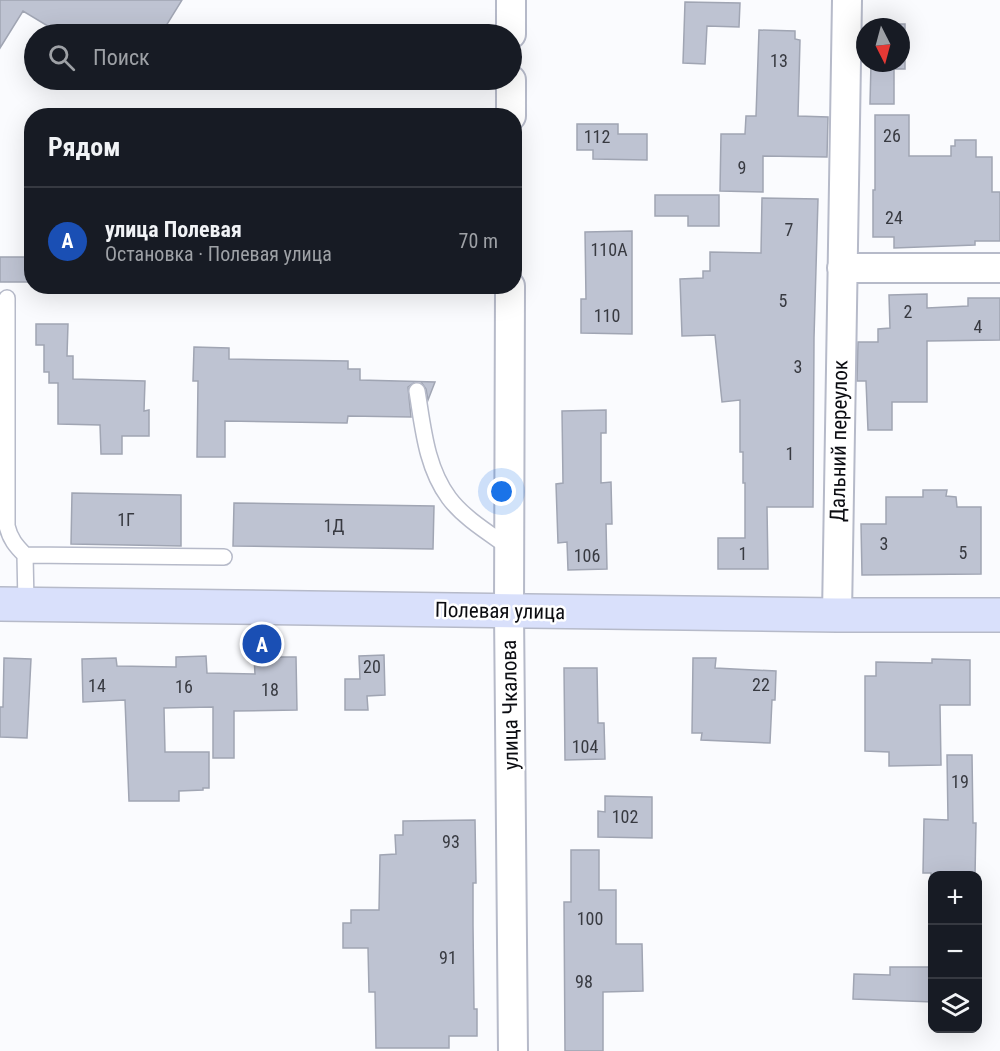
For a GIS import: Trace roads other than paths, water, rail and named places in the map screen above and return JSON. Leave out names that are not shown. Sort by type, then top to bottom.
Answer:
[{"type":"main road","name":"Полевая улица","points":[[13,604],[837,615],[1000,615]]},
{"type":"street","points":[[511,0],[511,24]]},
{"type":"street","name":"Дальний переулок","points":[[837,615],[847,0]]},
{"type":"street","points":[[511,90],[511,108]]},
{"type":"street","points":[[842,267],[1000,268]]},
{"type":"street","name":"улица Чкалова","points":[[510,294],[509,611],[513,1051]]},
{"type":"lane","points":[[7,298],[4,331],[4,526],[15,545],[25,555],[224,557]]},
{"type":"lane","points":[[417,391],[427,449],[439,481],[448,497],[460,510],[510,549]]},
{"type":"lane","points":[[13,604],[25,555]]},
{"type":"place","name":"улица Полевая","points":[[262,644]]}]
